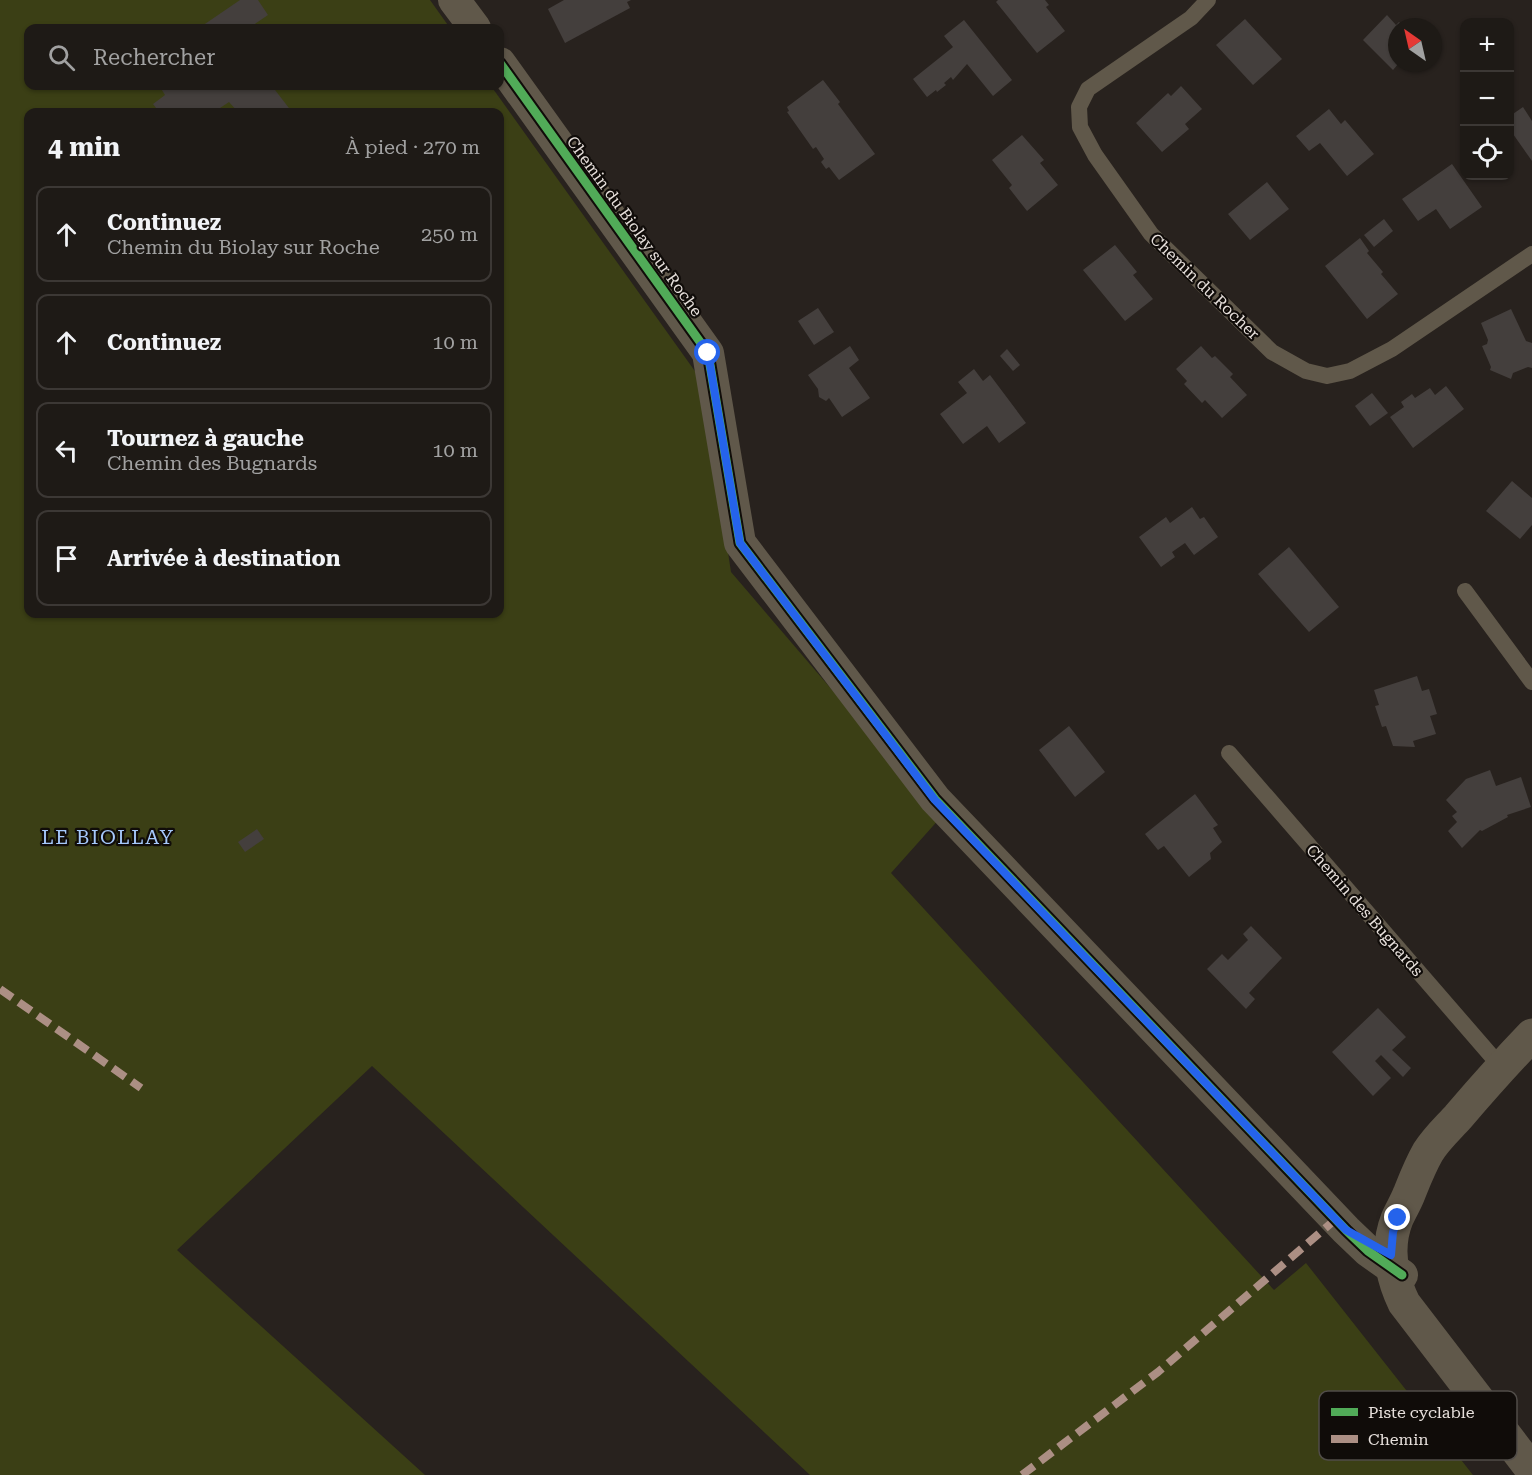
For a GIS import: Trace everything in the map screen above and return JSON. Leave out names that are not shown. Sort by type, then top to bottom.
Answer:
[{"type":"street","points":[[454,0],[472,24]]},
{"type":"street","name":"Chemin du Biolay sur Roche","points":[[504,69],[708,353],[740,543],[935,800],[1346,1230],[1396,1265]]},
{"type":"street","points":[[1472,1391],[1404,1303],[1396,1286],[1393,1232],[1416,1174],[1429,1149],[1532,1035]]},
{"type":"street","points":[[1517,1450],[1532,1470]]},
{"type":"lane","name":"Chemin du Rocher","points":[[1208,0],[1191,18],[1088,88],[1079,107],[1080,127],[1095,155],[1150,234],[1272,351],[1306,371],[1327,375],[1350,371],[1392,349],[1532,254]]},
{"type":"lane","points":[[1465,591],[1532,682]]},
{"type":"lane","name":"Chemin des Bugnards","points":[[1229,753],[1501,1067]]},
{"type":"green space","points":[[0,0],[430,0],[447,24],[24,24],[24,90],[494,90],[702,381],[731,572],[941,817],[891,873],[1274,1290],[1306,1263],[1407,1391],[1319,1391],[1319,1460],[1461,1460],[1473,1475],[810,1475],[372,1066],[177,1250],[425,1475],[0,1475]]},
{"type":"building","points":[[240,0],[258,0],[268,15],[255,24],[205,24]]},
{"type":"building","points":[[564,0],[631,0],[627,2],[630,8],[565,43],[548,9]]},
{"type":"building","points":[[998,0],[1045,0],[1049,5],[1046,7],[1065,31],[1037,53],[996,2]]},
{"type":"building","points":[[1387,15],[1390,18],[1388,65],[1363,40]]},
{"type":"building","points":[[1245,19],[1282,59],[1253,85],[1216,45]]},
{"type":"building","points":[[964,20],[1012,80],[993,96],[967,64],[953,80],[951,77],[944,83],[946,85],[927,97],[913,79],[953,47],[944,36]]},
{"type":"building","points":[[823,80],[875,154],[839,180],[829,167],[826,169],[821,162],[824,159],[816,147],[813,149],[787,112],[789,111],[787,107]]},
{"type":"building","points":[[1181,86],[1202,109],[1185,124],[1189,129],[1162,152],[1136,123],[1168,93],[1171,96]]},
{"type":"building","points":[[162,90],[275,90],[289,108],[234,108],[229,102],[220,108],[156,108],[153,104],[165,95]]},
{"type":"building","points":[[1523,107],[1532,121],[1532,161],[1514,135],[1514,113]]},
{"type":"building","points":[[1329,109],[1341,124],[1345,120],[1374,154],[1347,176],[1320,143],[1309,151],[1296,136]]},
{"type":"building","points":[[1022,135],[1044,160],[1040,163],[1058,185],[1027,211],[1009,188],[1012,185],[992,160]]},
{"type":"building","points":[[1452,164],[1460,175],[1460,180],[1463,180],[1482,207],[1450,229],[1436,209],[1418,221],[1402,199]]},
{"type":"building","points":[[1267,182],[1289,209],[1250,240],[1228,214]]},
{"type":"building","points":[[1384,219],[1393,231],[1374,247],[1364,235]]},
{"type":"building","points":[[1360,238],[1369,251],[1367,253],[1383,272],[1381,274],[1398,294],[1367,319],[1325,266]]},
{"type":"building","points":[[1115,245],[1137,272],[1133,275],[1153,299],[1125,321],[1083,270]]},
{"type":"building","points":[[818,308],[834,332],[814,345],[798,321]]},
{"type":"building","points":[[1511,309],[1526,341],[1532,343],[1532,368],[1528,367],[1513,373],[1511,379],[1490,370],[1491,367],[1482,346],[1487,344],[1488,340],[1481,323]]},
{"type":"building","points":[[850,346],[859,360],[849,368],[870,398],[842,417],[829,398],[826,401],[819,397],[818,389],[808,375]]},
{"type":"building","points":[[1201,346],[1233,374],[1230,377],[1247,395],[1222,418],[1205,400],[1202,403],[1184,384],[1187,381],[1176,369]]},
{"type":"building","points":[[1007,349],[1020,365],[1013,371],[1000,356]]},
{"type":"building","points":[[974,369],[983,381],[990,375],[1026,423],[999,443],[987,426],[963,444],[940,414],[967,393],[958,382]]},
{"type":"building","points":[[1446,386],[1464,409],[1413,448],[1390,417],[1404,407],[1401,402],[1412,394],[1415,398],[1430,388],[1435,395]]},
{"type":"building","points":[[1372,393],[1388,413],[1370,426],[1355,406]]},
{"type":"building","points":[[1512,481],[1532,498],[1532,525],[1520,539],[1486,511]]},
{"type":"building","points":[[1192,507],[1200,519],[1204,517],[1218,537],[1194,555],[1185,543],[1172,552],[1175,557],[1161,567],[1139,537],[1166,517],[1170,523]]},
{"type":"building","points":[[1289,547],[1339,607],[1309,632],[1258,574]]},
{"type":"building","points":[[1417,676],[1422,691],[1429,689],[1437,714],[1430,716],[1436,734],[1413,741],[1415,747],[1393,746],[1386,726],[1382,727],[1375,706],[1379,705],[1374,690]]},
{"type":"building","points":[[1069,726],[1105,772],[1075,797],[1039,750]]},
{"type":"building","points":[[1490,770],[1496,786],[1521,777],[1531,807],[1507,815],[1508,817],[1480,830],[1462,848],[1448,831],[1457,822],[1452,816],[1457,812],[1446,800],[1466,779]]},
{"type":"building","points":[[1195,794],[1218,825],[1213,828],[1222,842],[1210,853],[1211,859],[1189,877],[1164,846],[1158,850],[1145,834]]},
{"type":"building","points":[[257,829],[264,839],[245,852],[238,842]]},
{"type":"building","points":[[1251,926],[1282,958],[1249,993],[1255,999],[1246,1009],[1207,969],[1222,954],[1228,960],[1248,940],[1243,934]]},
{"type":"building","points":[[1378,1008],[1406,1037],[1392,1050],[1411,1068],[1403,1077],[1381,1055],[1375,1061],[1391,1078],[1373,1096],[1332,1052]]},
{"type":"marked path","points":[[0,989],[141,1088]]},
{"type":"marked path","points":[[1022,1475],[1158,1372],[1336,1219]]},
{"type":"cycle path","points":[[504,69],[708,353],[740,543],[935,799],[1346,1230],[1368,1251],[1402,1275]]},
{"type":"district","name":"LE BIOLLAY","points":[[108,837]]},
{"type":"route","points":[[708,353],[740,543],[935,800],[1346,1230],[1391,1255],[1393,1232],[1398,1218]]}]
